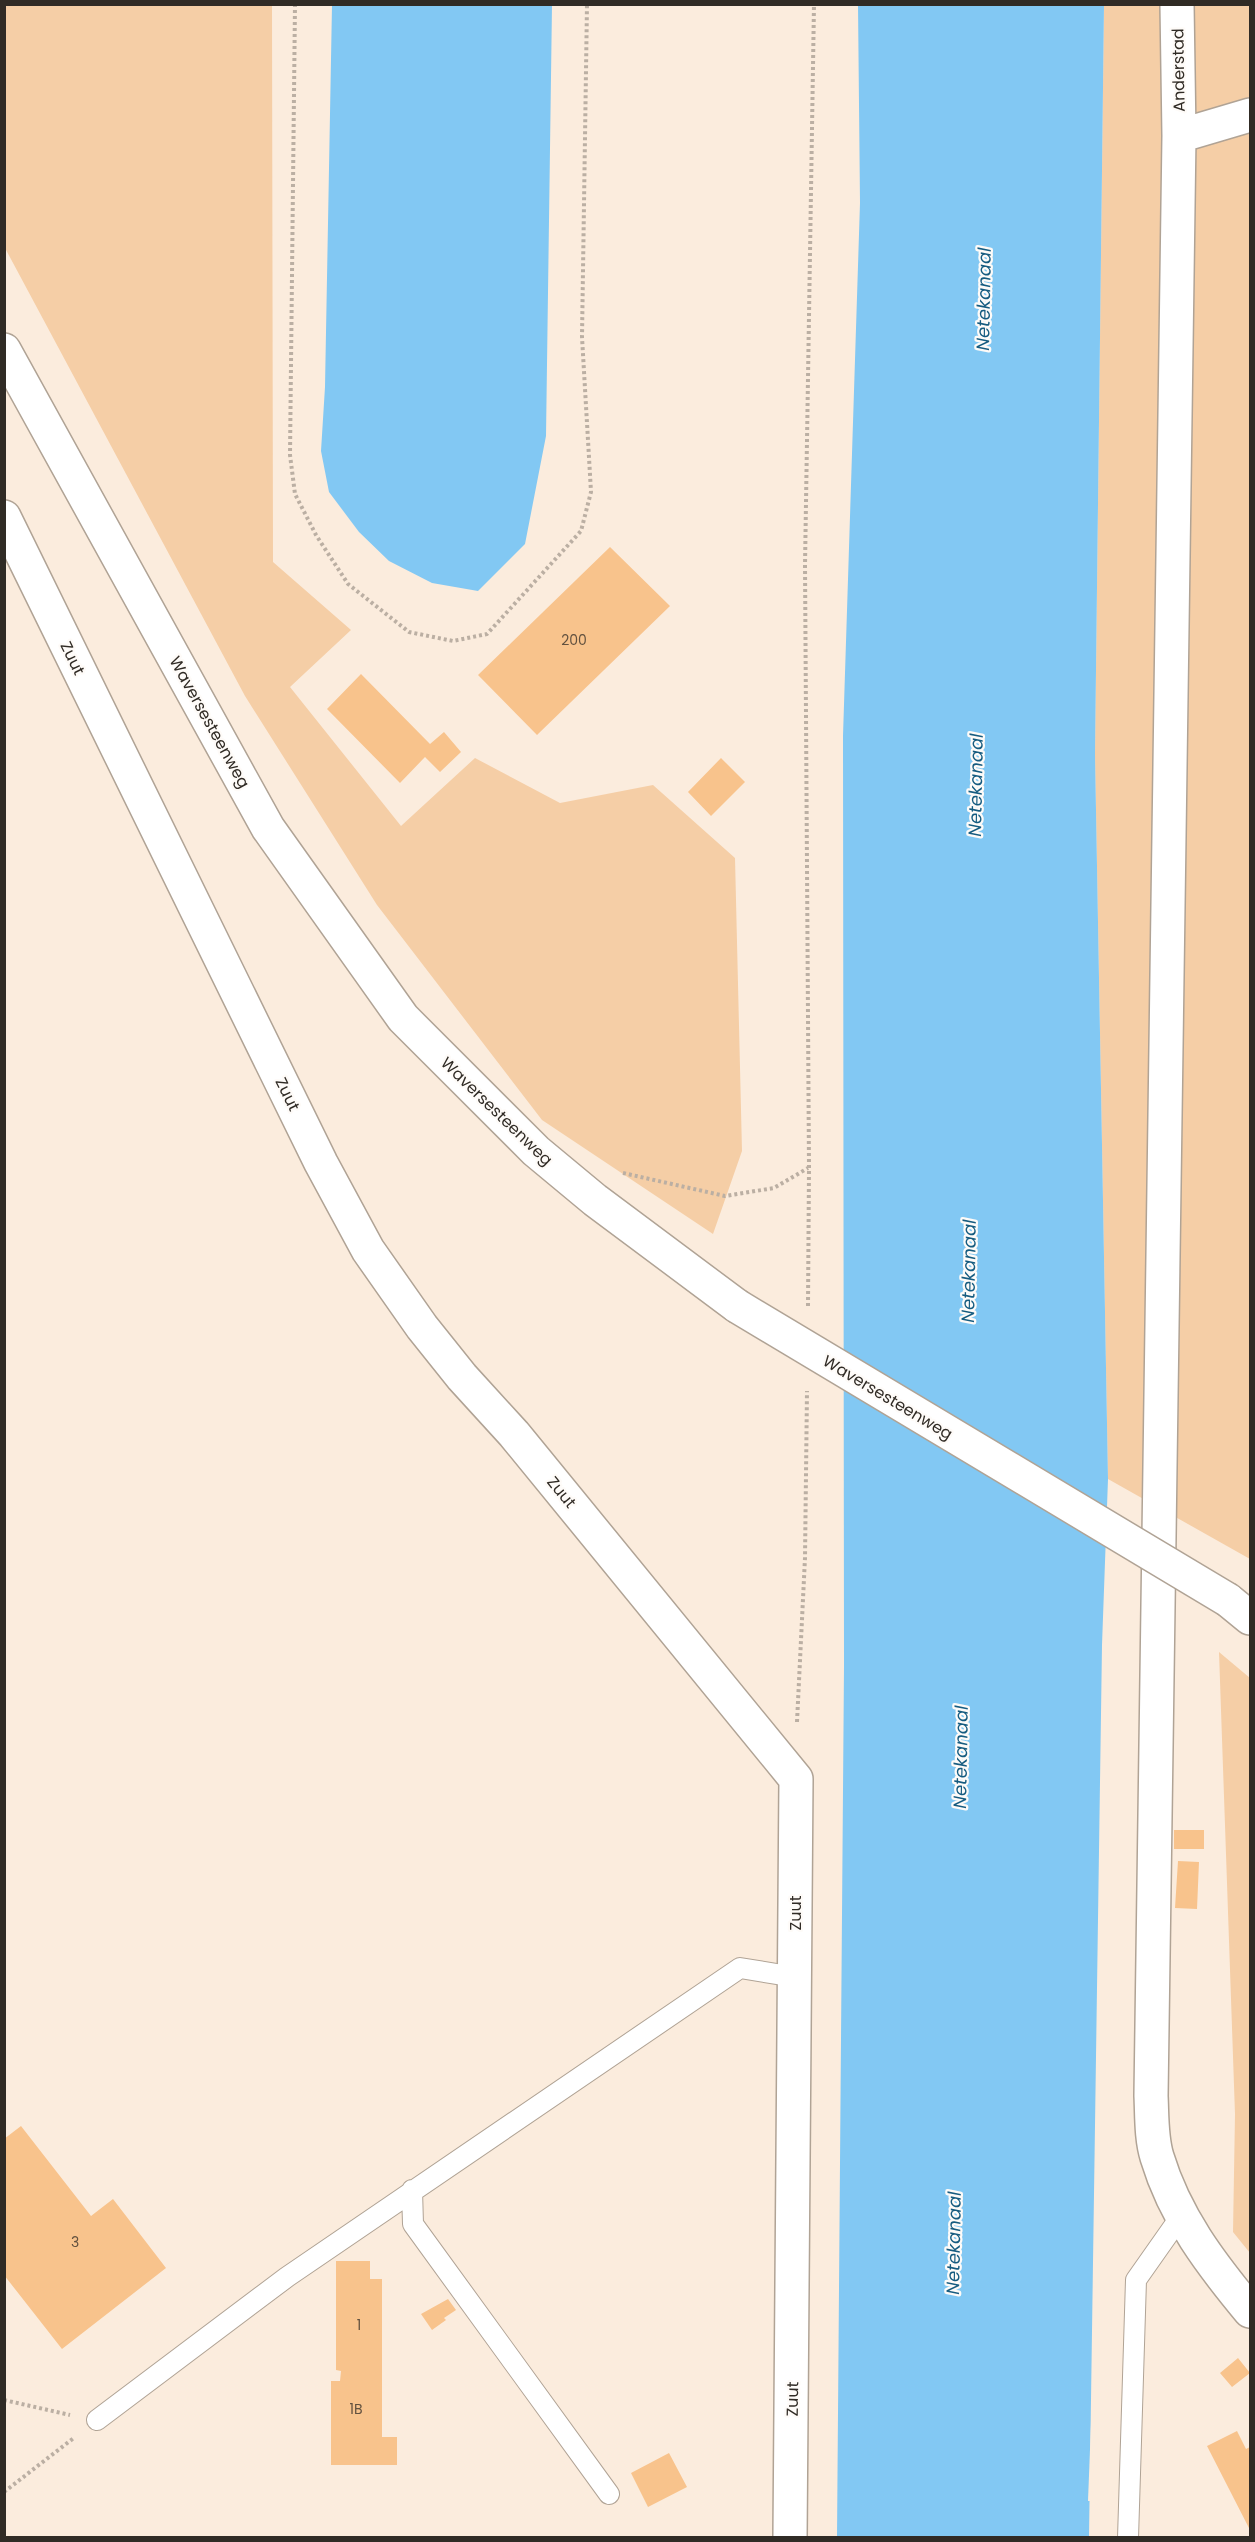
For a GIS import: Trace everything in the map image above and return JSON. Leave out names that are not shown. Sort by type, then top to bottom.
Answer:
[{"type":"street","name":"Anderstad","points":[[1177,4],[1179,136],[1151,2096],[1156,2155],[1181,2216]]},
{"type":"street","points":[[1179,136],[1251,115]]},
{"type":"street","name":"Waversesteenweg","points":[[4,350],[268,828],[403,1018],[536,1151],[595,1200],[737,1306],[1239,1609]]},
{"type":"street","name":"Zuut","points":[[4,517],[321,1163],[368,1250],[422,1327],[462,1377],[522,1443],[795,1779],[790,2538]]},
{"type":"street","points":[[1181,2216],[1209,2261],[1251,2311]]},
{"type":"lane","points":[[97,2420],[287,2277],[740,1968],[795,1977]]},
{"type":"lane","points":[[412,2190],[413,2224],[609,2494]]},
{"type":"lane","points":[[1128,2538],[1136,2280],[1181,2216]]},
{"type":"path","points":[[295,4],[290,455],[296,494],[315,535],[348,584],[409,632],[453,641],[487,634],[581,531],[591,492],[582,337],[587,4]]},
{"type":"path","points":[[807,1310],[809,1168],[805,565],[814,4]]},
{"type":"path","points":[[622,1173],[725,1196],[774,1188],[809,1168]]},
{"type":"path","points":[[795,1779],[805,1558],[807,1381]]},
{"type":"path","points":[[4,2400],[97,2420]]},
{"type":"path","points":[[4,2492],[97,2420]]},
{"type":"shaded area","points":[[4,5],[272,5],[273,562],[351,630],[290,687],[401,826],[475,758],[560,803],[653,785],[735,858],[742,1151],[713,1234],[542,1120],[377,905],[245,696],[5,248]]},
{"type":"shaded area","points":[[1104,5],[1250,5],[1250,1559],[1108,1479],[1095,754]]},
{"type":"shaded area","points":[[1219,1652],[1250,1678],[1250,2253],[1233,2232],[1235,2114]]},
{"type":"water","points":[[332,5],[552,5],[546,436],[525,544],[478,591],[432,583],[389,561],[359,532],[329,492],[321,451],[325,387]]},
{"type":"water","name":"Netekanaal","points":[[858,5],[1104,5],[1095,754],[1108,1479],[1102,1645],[1089,2537],[837,2538],[844,1666],[843,736],[860,203]]},
{"type":"pier","points":[[1092,2398],[1094,2398],[1093,2501],[1088,2501]]},
{"type":"building","points":[[610,547],[670,606],[537,735],[478,675]]},
{"type":"building","points":[[361,674],[430,744],[444,732],[461,752],[440,772],[425,757],[400,783],[327,709]]},
{"type":"building","points":[[721,758],[745,782],[711,816],[688,792]]},
{"type":"building","points":[[1174,1830],[1204,1830],[1204,1849],[1174,1849]]},
{"type":"building","points":[[1178,1861],[1199,1862],[1197,1909],[1175,1908]]},
{"type":"building","points":[[21,2126],[91,2216],[113,2199],[166,2268],[62,2349],[4,2275],[4,2139]]},
{"type":"building","points":[[336,2261],[370,2261],[370,2279],[382,2279],[382,2437],[397,2437],[397,2465],[331,2465],[331,2381],[340,2381],[341,2371],[336,2370]]},
{"type":"building","points":[[448,2299],[456,2310],[432,2330],[421,2314]]},
{"type":"building","points":[[1238,2358],[1250,2373],[1232,2387],[1220,2373]]},
{"type":"building","points":[[1237,2431],[1246,2449],[1250,2447],[1250,2530],[1207,2446]]},
{"type":"building","points":[[669,2453],[687,2487],[648,2507],[631,2473]]}]
